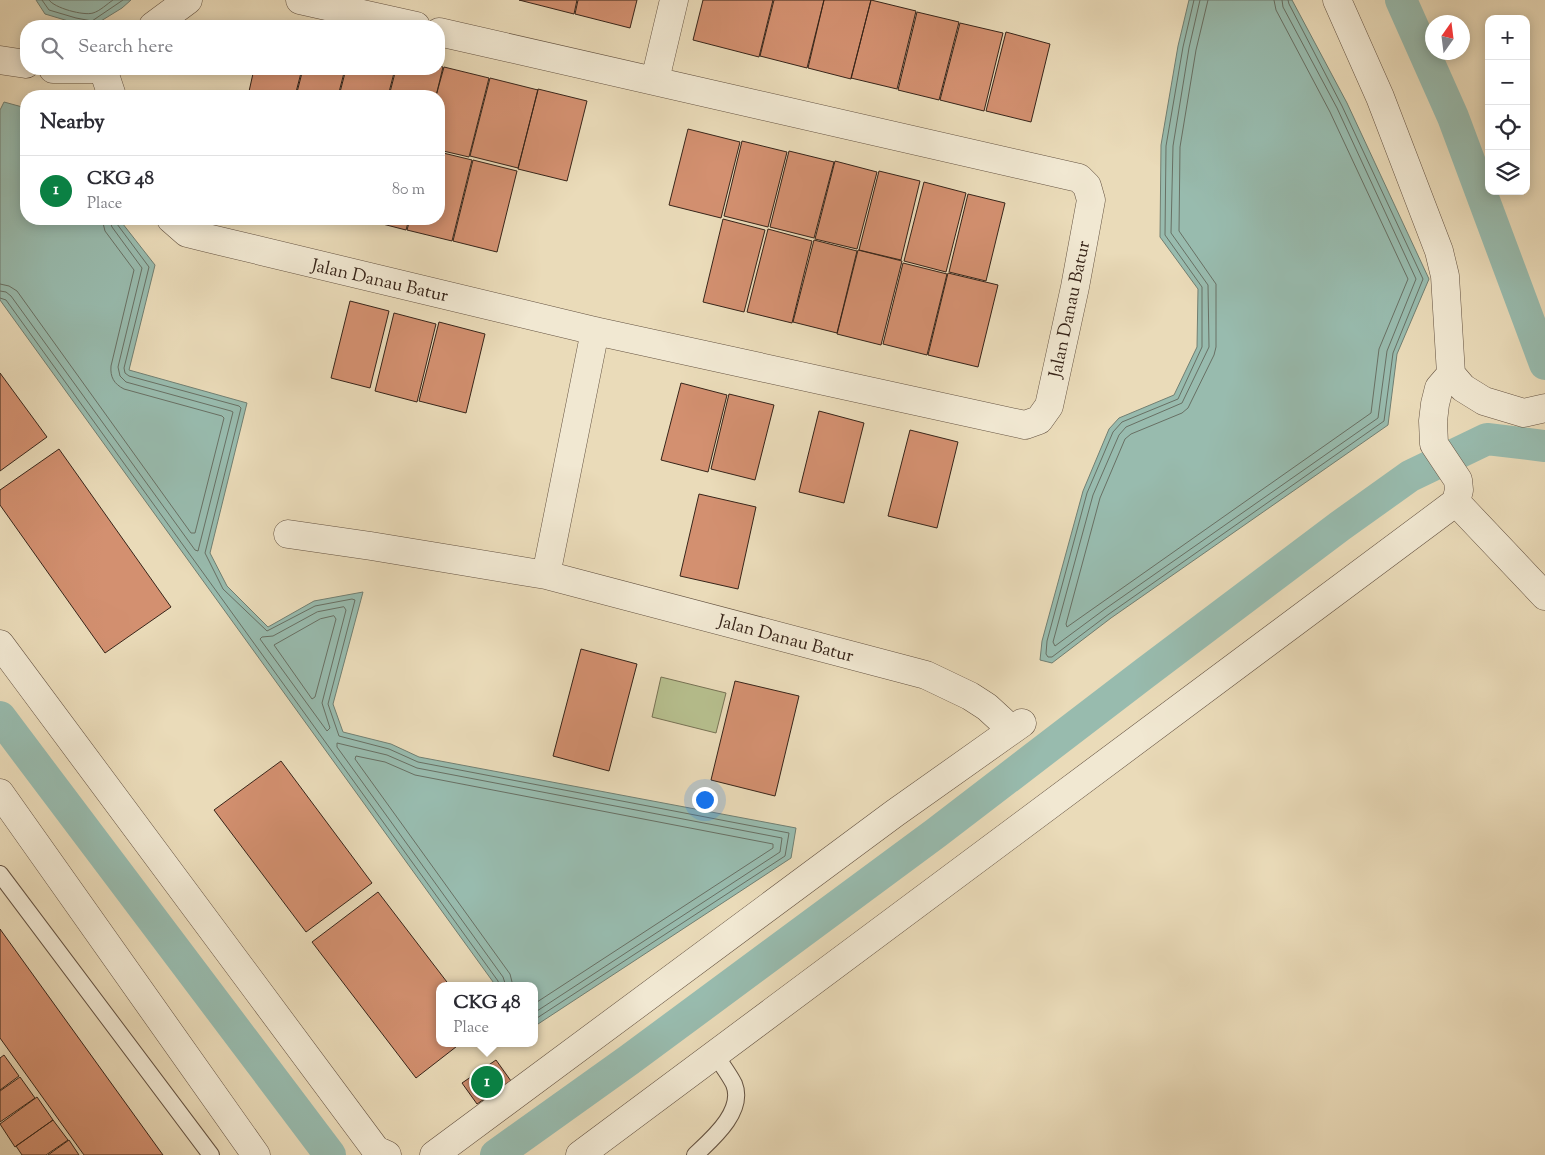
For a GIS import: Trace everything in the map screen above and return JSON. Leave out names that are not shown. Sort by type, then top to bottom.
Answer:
[{"type":"street","points":[[161,20],[188,0]]},
{"type":"street","points":[[300,0],[389,20]]},
{"type":"street","points":[[655,80],[674,0]]},
{"type":"street","points":[[1336,0],[1380,98],[1439,251],[1445,276],[1451,374],[1463,388],[1484,401],[1534,410]]},
{"type":"street","name":"Jalan Danau Batur","points":[[178,225],[187,233],[595,331],[1026,425],[1039,420],[1049,406],[1075,287],[1091,200],[1087,186],[1079,178],[445,33]]},
{"type":"street","points":[[0,60],[20,63]]},
{"type":"street","points":[[105,75],[110,90]]},
{"type":"street","points":[[546,575],[595,331]]},
{"type":"street","points":[[1451,374],[1439,388],[1435,404],[1433,421],[1434,444],[1457,491],[1540,584]]},
{"type":"street","points":[[580,1155],[1457,491]]},
{"type":"street","name":"Jalan Danau Batur","points":[[288,534],[546,575],[926,676],[970,696],[1017,727],[895,813],[434,1155]]},
{"type":"street","points":[[0,644],[376,1150],[387,1155]]},
{"type":"street","points":[[0,793],[256,1155]]},
{"type":"lane","points":[[0,874],[211,1155]]},
{"type":"lane","points":[[695,1155],[723,1129],[735,1105],[735,1086],[715,1054]]},
{"type":"green space","points":[[661,677],[726,693],[716,733],[652,717]]},
{"type":"water","points":[[36,0],[131,0],[102,20],[65,20],[45,14]]},
{"type":"water","points":[[1189,0],[1292,0],[1347,103],[1429,279],[1397,354],[1388,425],[1111,618],[1052,663],[1040,660],[1042,641],[1083,491],[1109,429],[1119,418],[1174,395],[1197,347],[1198,289],[1160,237],[1161,145],[1178,46]]},
{"type":"water","points":[[4,102],[20,106],[20,225],[124,225],[155,265],[129,370],[247,403],[210,553],[227,586],[268,627],[314,601],[363,592],[333,704],[343,732],[391,744],[419,757],[796,828],[791,858],[538,1024],[538,982],[493,982],[0,300],[0,110]]},
{"type":"building","points":[[519,0],[577,0],[574,14]]},
{"type":"building","points":[[578,0],[637,0],[630,28],[575,14]]},
{"type":"building","points":[[703,0],[773,0],[759,57],[693,40]]},
{"type":"building","points":[[774,0],[824,0],[807,68],[760,56]]},
{"type":"building","points":[[824,0],[871,0],[851,79],[808,68]]},
{"type":"building","points":[[871,0],[916,11],[897,89],[851,78]]},
{"type":"building","points":[[917,12],[959,22],[939,100],[898,90]]},
{"type":"building","points":[[960,23],[1003,33],[984,111],[940,100]]},
{"type":"building","points":[[1006,32],[1050,44],[1031,122],[986,111]]},
{"type":"building","points":[[445,67],[489,78],[469,157],[445,151],[445,90],[438,90],[442,75],[445,75]]},
{"type":"building","points":[[253,75],[300,75],[297,90],[249,90]]},
{"type":"building","points":[[301,75],[343,75],[340,90],[298,90]]},
{"type":"building","points":[[344,75],[393,75],[390,90],[341,90]]},
{"type":"building","points":[[394,75],[441,75],[437,90],[391,90]]},
{"type":"building","points":[[490,78],[538,90],[518,168],[470,156]]},
{"type":"building","points":[[538,89],[587,101],[567,181],[518,169]]},
{"type":"building","points":[[688,129],[740,142],[721,218],[669,205]]},
{"type":"building","points":[[742,141],[787,152],[768,227],[724,216]]},
{"type":"building","points":[[789,151],[834,162],[814,238],[770,227]]},
{"type":"building","points":[[445,153],[472,160],[452,241],[407,230],[408,225],[445,225]]},
{"type":"building","points":[[473,160],[517,171],[497,252],[453,241]]},
{"type":"building","points":[[835,161],[877,172],[857,249],[815,239]]},
{"type":"building","points":[[879,171],[920,181],[901,260],[859,250]]},
{"type":"building","points":[[924,182],[966,193],[946,272],[904,261]]},
{"type":"building","points":[[968,194],[1005,203],[986,281],[949,272]]},
{"type":"building","points":[[723,219],[765,230],[744,312],[703,302]]},
{"type":"building","points":[[386,225],[407,225],[406,230]]},
{"type":"building","points":[[768,229],[812,241],[792,323],[747,312]]},
{"type":"building","points":[[814,240],[857,251],[837,333],[793,322]]},
{"type":"building","points":[[858,250],[902,261],[881,345],[837,334]]},
{"type":"building","points":[[903,263],[947,274],[927,355],[883,344]]},
{"type":"building","points":[[948,273],[998,285],[978,367],[928,355]]},
{"type":"building","points":[[350,301],[389,311],[370,388],[331,378]]},
{"type":"building","points":[[394,313],[436,324],[417,402],[375,391]]},
{"type":"building","points":[[439,322],[485,334],[466,413],[419,401]]},
{"type":"building","points":[[0,373],[47,437],[0,471]]},
{"type":"building","points":[[681,383],[727,395],[708,472],[661,460]]},
{"type":"building","points":[[729,394],[774,405],[755,480],[711,469]]},
{"type":"building","points":[[819,411],[864,423],[844,503],[799,492]]},
{"type":"building","points":[[910,430],[958,442],[937,528],[888,516]]},
{"type":"building","points":[[59,449],[171,607],[105,653],[0,505],[0,490]]},
{"type":"building","points":[[699,494],[756,507],[738,589],[680,576]]},
{"type":"building","points":[[581,649],[637,664],[609,771],[553,756]]},
{"type":"building","points":[[735,681],[799,696],[775,796],[711,780]]},
{"type":"building","points":[[281,761],[372,883],[306,932],[214,810]]},
{"type":"building","points":[[378,892],[447,982],[436,982],[436,1047],[456,1047],[416,1078],[312,942]]},
{"type":"building","points":[[0,929],[163,1155],[84,1155],[0,1038]]},
{"type":"building","points":[[4,1055],[19,1076],[0,1090],[0,1058]]},
{"type":"building","points":[[496,1060],[511,1081],[477,1104],[462,1083]]},
{"type":"building","points":[[20,1077],[35,1098],[0,1122],[0,1091]]},
{"type":"building","points":[[37,1097],[53,1120],[15,1147],[0,1124]]},
{"type":"building","points":[[53,1120],[68,1140],[46,1155],[22,1155],[16,1146]]},
{"type":"building","points":[[69,1140],[79,1155],[48,1155]]},
{"type":"waterway","points":[[1401,0],[1453,117],[1545,364]]},
{"type":"waterway","points":[[496,1155],[629,1060],[936,833],[1340,526],[1410,476],[1487,439],[1545,446]]},
{"type":"waterway","points":[[0,717],[330,1155]]},
{"type":"place","name":"CKG 48","points":[[487,1082]]}]
